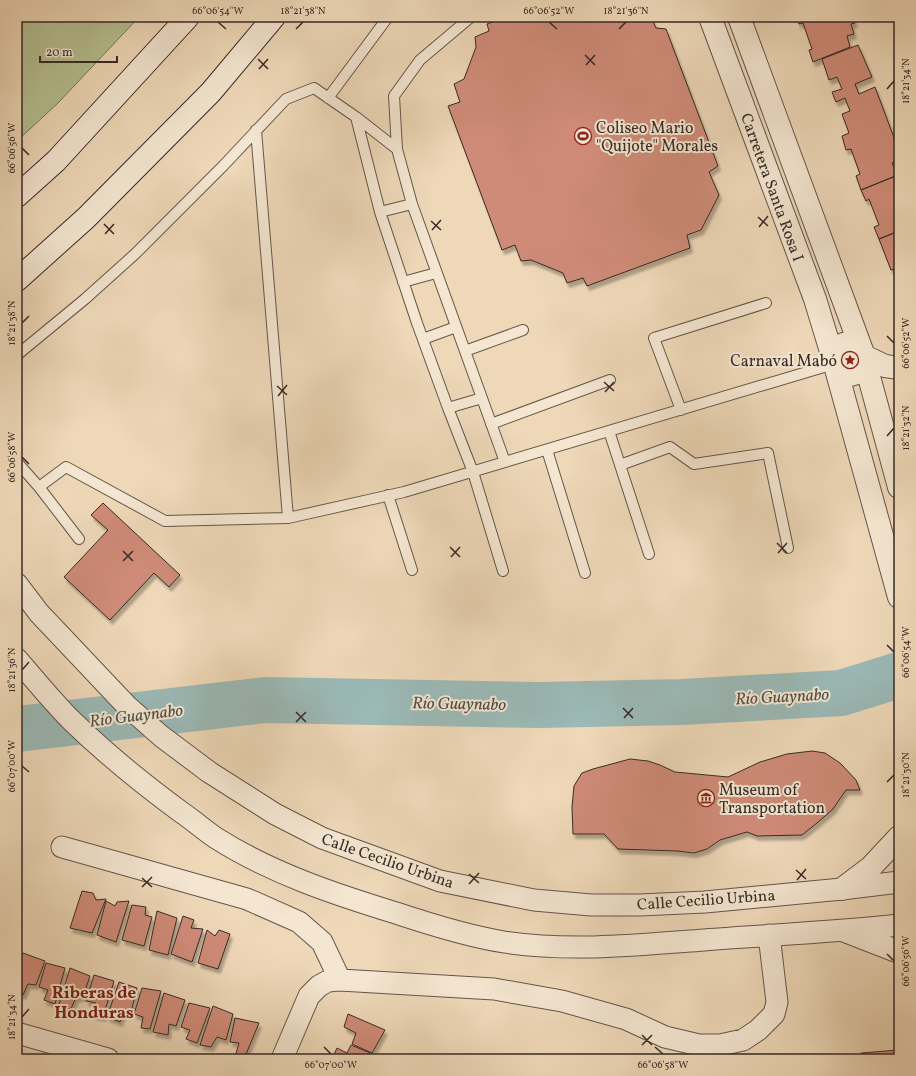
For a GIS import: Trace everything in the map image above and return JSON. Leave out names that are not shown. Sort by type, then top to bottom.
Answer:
[{"type":"street","points":[[17,196],[56,161],[188,17]]},
{"type":"street","points":[[17,280],[86,218],[211,92],[274,17]]},
{"type":"street","name":"Carretera Santa Rosa I","points":[[710,17],[815,299],[899,597]]},
{"type":"street","name":"Carretera Santa Rosa I","points":[[739,17],[864,356],[899,487]]},
{"type":"street","points":[[834,364],[843,374],[851,375],[855,374],[861,369],[864,356],[885,366],[899,368]]},
{"type":"street","name":"Calle Cecilio Urbina","points":[[17,584],[39,613],[126,705],[161,736],[210,772],[275,814],[322,838],[440,881],[534,900],[591,905],[640,905],[705,902],[899,882]]},
{"type":"street","points":[[17,659],[71,719],[114,760],[162,798],[217,838],[262,862],[348,899],[440,928],[504,942],[558,946],[606,947],[845,931],[899,925]]},
{"type":"street","points":[[842,889],[871,867],[899,837]]},
{"type":"street","points":[[62,847],[248,899],[299,922],[322,942],[340,980]]},
{"type":"street","points":[[845,931],[899,952]]},
{"type":"street","points":[[282,1059],[309,996],[319,986],[328,981],[340,980],[502,990],[562,1001],[626,1020],[666,1037],[699,1045],[720,1044],[743,1040],[758,1030],[774,1014],[777,1002],[769,935]]},
{"type":"street","points":[[17,1033],[108,1059]]},
{"type":"lane","points":[[328,98],[388,17]]},
{"type":"lane","points":[[471,17],[420,60],[394,96],[397,149],[412,204],[505,462]]},
{"type":"lane","points":[[17,355],[136,254],[223,166],[286,99],[314,88],[356,117],[397,149]]},
{"type":"lane","points":[[356,117],[380,212],[423,339],[473,472],[503,571]]},
{"type":"lane","points":[[256,130],[288,518]]},
{"type":"lane","points":[[380,212],[412,204]]},
{"type":"lane","points":[[403,282],[436,273]]},
{"type":"lane","points":[[681,410],[654,338],[766,303]]},
{"type":"lane","points":[[423,339],[456,328]]},
{"type":"lane","points":[[465,351],[523,330]]},
{"type":"lane","points":[[39,487],[66,467],[165,521],[288,518],[404,492],[834,364]]},
{"type":"lane","points":[[491,424],[610,380]]},
{"type":"lane","points":[[448,408],[482,398]]},
{"type":"lane","points":[[609,431],[649,554]]},
{"type":"lane","points":[[620,465],[670,447],[694,464],[768,453],[788,548]]},
{"type":"lane","points":[[547,450],[585,573]]},
{"type":"lane","points":[[17,462],[39,487],[79,539]]},
{"type":"lane","points":[[388,495],[412,570]]},
{"type":"green space","points":[[17,17],[139,17],[58,103],[17,141]]},
{"type":"building","name":"Coliseo Mario \"Quijote\" Morales","points":[[505,17],[651,17],[656,28],[666,29],[718,166],[709,172],[719,195],[701,230],[687,235],[690,248],[587,286],[583,278],[567,283],[563,273],[531,260],[521,261],[515,245],[502,250],[448,106],[460,102],[454,84],[464,79],[476,47],[475,37],[489,31],[487,24]]},
{"type":"building","points":[[796,17],[853,17],[855,23],[851,24],[854,34],[847,36],[850,47],[813,62],[809,50],[812,49],[803,23],[799,24]]},
{"type":"building","points":[[858,45],[872,77],[855,84],[859,94],[875,87],[896,143],[899,142],[899,160],[892,163],[898,175],[861,190],[856,176],[860,174],[851,149],[846,150],[842,136],[849,133],[842,114],[850,111],[845,98],[836,102],[832,92],[842,89],[837,77],[829,80],[822,59]]},
{"type":"building","points":[[898,175],[899,231],[879,239],[874,227],[879,225],[869,199],[866,201],[861,190]]},
{"type":"building","points":[[899,231],[899,273],[898,268],[891,270],[879,239]]},
{"type":"building","points":[[103,503],[180,575],[169,587],[154,573],[110,620],[64,577],[108,530],[91,515]]},
{"type":"building","name":"Museum of Transportation","points":[[812,751],[825,753],[840,763],[856,780],[860,790],[846,790],[833,809],[802,835],[757,836],[747,832],[720,840],[707,849],[694,853],[618,849],[604,834],[573,834],[572,807],[574,786],[582,773],[593,769],[630,759],[648,761],[675,772],[728,777],[760,762],[787,754]]},
{"type":"building","points":[[82,891],[93,893],[96,900],[106,899],[92,933],[70,928]]},
{"type":"building","points":[[106,901],[115,906],[117,902],[129,901],[116,942],[97,935]]},
{"type":"building","points":[[132,905],[146,907],[145,915],[152,917],[144,946],[122,940]]},
{"type":"building","points":[[157,911],[177,918],[168,955],[149,950]]},
{"type":"building","points":[[183,916],[194,920],[191,928],[203,929],[192,962],[171,954]]},
{"type":"building","points":[[207,930],[215,936],[219,930],[230,934],[218,969],[198,963]]},
{"type":"building","points":[[23,953],[45,961],[36,985],[28,984],[23,995],[17,993],[17,970]]},
{"type":"building","points":[[46,963],[65,968],[55,1004],[44,1000],[48,990],[39,987]]},
{"type":"building","points":[[70,968],[90,976],[83,997],[76,997],[71,1009],[59,1004]]},
{"type":"building","points":[[94,975],[114,981],[103,1017],[93,1015],[96,1003],[86,1001]]},
{"type":"building","points":[[119,982],[137,988],[131,1012],[124,1011],[120,1022],[107,1017]]},
{"type":"building","points":[[142,988],[161,991],[150,1029],[141,1028],[143,1017],[134,1014]]},
{"type":"building","points":[[164,993],[185,1000],[176,1026],[169,1024],[168,1035],[153,1032]]},
{"type":"building","points":[[189,1003],[210,1008],[197,1043],[186,1039],[190,1030],[181,1027]]},
{"type":"building","points":[[213,1006],[233,1014],[226,1040],[217,1037],[211,1047],[200,1045]]},
{"type":"building","points":[[348,1014],[385,1030],[372,1053],[352,1044],[356,1033],[344,1027]]},
{"type":"building","points":[[235,1018],[259,1023],[244,1059],[235,1057],[239,1043],[230,1042]]},
{"type":"building","points":[[351,1045],[370,1053],[367,1059],[332,1059],[337,1048],[347,1053]]},
{"type":"building","points":[[898,1050],[898,1059],[861,1059],[861,1053]]},
{"type":"waterway","name":"Río Guaynabo","points":[[17,729],[265,700],[540,705],[682,702],[841,693],[899,675]]},
{"type":"place","name":"Coliseo Mario \"Quijote\" Morales","points":[[583,136]]},
{"type":"place","name":"Carnaval Mabó","points":[[850,360]]},
{"type":"place","name":"Museum of Transportation","points":[[706,798]]},
{"type":"district","name":"Riberas de Honduras","points":[[94,1002]]}]
